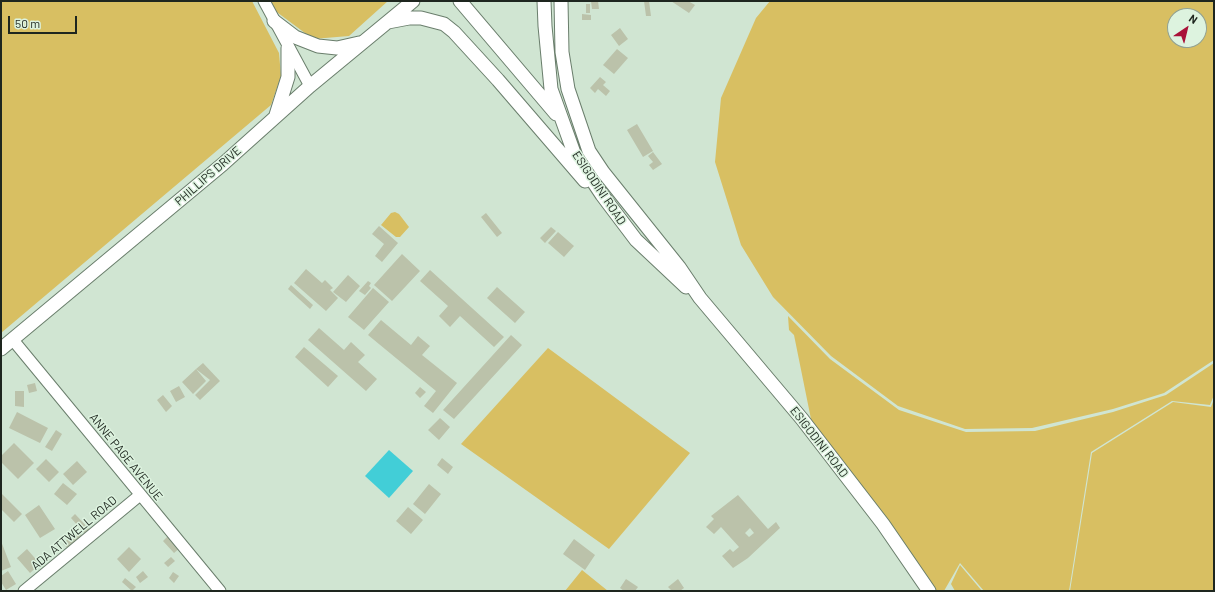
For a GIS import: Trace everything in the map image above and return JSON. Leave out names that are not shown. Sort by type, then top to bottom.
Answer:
[{"type":"main road","name":"PHILLIPS DRIVE","points":[[1,350],[223,164],[310,86],[414,1]]},
{"type":"main road","points":[[460,1],[589,151]]},
{"type":"main road","name":"ESIGODINI ROAD","points":[[544,1],[544,26],[550,83],[561,119],[574,153],[602,195],[636,240],[700,298]]},
{"type":"main road","name":"ESIGODINI ROAD","points":[[561,1],[562,52],[568,89],[589,151],[603,172],[679,267],[700,298],[806,425],[883,524],[929,591]]},
{"type":"main road","points":[[386,23],[409,18],[421,18],[444,24],[454,32],[498,80],[636,240]]},
{"type":"main road","points":[[274,21],[295,37],[318,46],[338,48],[361,43]]},
{"type":"main road","points":[[275,117],[288,77],[288,48]]},
{"type":"street","points":[[264,1],[288,48],[310,86]]},
{"type":"street","name":"ANNE PAGE AVENUE","points":[[12,340],[220,591]]},
{"type":"street","name":"ADA ATTWELL ROAD","points":[[24,591],[140,495]]},
{"type":"shaded area","points":[[1,1],[252,1],[279,53],[281,76],[271,105],[1,333]]},
{"type":"shaded area","points":[[270,1],[388,1],[349,36],[313,39],[274,10]]},
{"type":"shaded area","points":[[770,1],[1214,1],[1214,360],[1164,393],[1113,409],[1032,428],[965,429],[898,406],[831,356],[773,297],[741,245],[715,162],[721,98],[756,18]]},
{"type":"shaded area","points":[[395,212],[399,214],[409,227],[400,237],[396,237],[381,225],[391,213]]},
{"type":"shaded area","points":[[788,316],[830,359],[899,410],[966,432],[1035,431],[1113,412],[1166,395],[1214,363],[1214,395],[1210,405],[1172,401],[1091,452],[1069,591],[984,591],[960,563],[944,591],[937,591],[812,424],[794,335],[789,330]]},
{"type":"shaded area","points":[[548,348],[690,453],[609,549],[461,444]]},
{"type":"shaded area","points":[[1214,399],[1214,591],[1070,591],[1092,453],[1173,402],[1211,407]]},
{"type":"shaded area","points":[[960,565],[982,591],[955,591],[951,584]]},
{"type":"shaded area","points":[[582,570],[608,591],[565,591]]},
{"type":"water","points":[[389,450],[413,471],[389,498],[365,476]]},
{"type":"building","points":[[591,1],[598,1],[599,9],[592,9]]},
{"type":"building","points":[[644,1],[649,1],[651,16],[646,16]]},
{"type":"building","points":[[671,1],[688,1],[695,5],[689,13]]},
{"type":"building","points":[[586,4],[590,4],[590,13],[586,13]]},
{"type":"building","points":[[582,14],[591,15],[591,20],[582,20]]},
{"type":"building","points":[[620,28],[628,39],[619,46],[611,35]]},
{"type":"building","points":[[617,49],[628,58],[614,74],[603,65]]},
{"type":"building","points":[[600,77],[606,82],[603,85],[610,91],[606,96],[598,89],[595,93],[590,88]]},
{"type":"building","points":[[637,124],[653,151],[643,157],[627,130]]},
{"type":"building","points":[[653,152],[662,164],[653,170],[649,165],[653,162],[648,156]]},
{"type":"building","points":[[486,213],[502,233],[497,237],[481,217]]},
{"type":"building","points":[[379,226],[398,243],[382,262],[375,256],[384,244],[372,234]]},
{"type":"building","points":[[551,227],[556,231],[545,243],[540,238]]},
{"type":"building","points":[[558,232],[574,246],[564,257],[548,243]]},
{"type":"building","points":[[402,254],[420,271],[392,301],[374,285]]},
{"type":"building","points":[[306,269],[322,283],[325,280],[333,288],[330,290],[338,298],[326,311],[294,283]]},
{"type":"building","points":[[430,270],[504,337],[494,347],[460,316],[450,327],[439,316],[448,306],[420,281]]},
{"type":"building","points":[[348,275],[360,286],[346,302],[333,292]]},
{"type":"building","points":[[368,281],[371,283],[369,286],[371,288],[365,295],[359,291]]},
{"type":"building","points":[[291,285],[313,305],[310,309],[288,289]]},
{"type":"building","points":[[497,287],[525,312],[515,323],[487,298]]},
{"type":"building","points":[[373,288],[389,302],[364,330],[348,317]]},
{"type":"building","points":[[381,320],[411,345],[418,336],[430,346],[422,355],[457,383],[433,413],[424,406],[436,391],[368,335]]},
{"type":"building","points":[[319,328],[344,350],[351,342],[365,355],[358,362],[377,379],[366,391],[308,340]]},
{"type":"building","points":[[511,335],[522,345],[454,419],[443,410]]},
{"type":"building","points":[[304,347],[338,376],[328,387],[295,357]]},
{"type":"building","points":[[203,363],[220,381],[200,400],[195,395],[210,380],[196,369]]},
{"type":"building","points":[[196,369],[206,381],[193,394],[182,382]]},
{"type":"building","points":[[35,383],[37,391],[29,393],[27,385]]},
{"type":"building","points":[[179,386],[185,397],[176,402],[170,391]]},
{"type":"building","points":[[420,387],[426,392],[420,398],[415,393]]},
{"type":"building","points":[[15,391],[24,391],[24,407],[15,406]]},
{"type":"building","points":[[163,395],[172,406],[166,412],[157,400]]},
{"type":"building","points":[[17,412],[48,428],[40,443],[9,428]]},
{"type":"building","points":[[440,418],[450,427],[439,440],[428,430]]},
{"type":"building","points":[[56,430],[62,434],[52,451],[45,447]]},
{"type":"building","points":[[14,443],[34,463],[18,479],[1,462],[1,456]]},
{"type":"building","points":[[442,458],[453,467],[448,474],[437,465]]},
{"type":"building","points":[[46,459],[59,472],[49,482],[36,469]]},
{"type":"building","points":[[77,461],[87,472],[73,485],[63,474]]},
{"type":"building","points":[[63,483],[77,494],[67,505],[54,494]]},
{"type":"building","points":[[429,484],[441,494],[425,514],[413,504]]},
{"type":"building","points":[[2,494],[22,514],[14,522],[1,509]]},
{"type":"building","points":[[738,495],[768,529],[776,522],[780,528],[748,558],[733,568],[722,556],[730,549],[733,552],[739,547],[721,527],[714,534],[706,527],[714,519],[711,516]],"holes":[[[750,528],[754,533],[749,537],[745,533]]]},
{"type":"building","points":[[39,505],[55,529],[40,538],[25,515]]},
{"type":"building","points":[[408,507],[423,520],[411,534],[396,521]]},
{"type":"building","points":[[75,514],[90,530],[85,534],[71,518]]},
{"type":"building","points":[[76,530],[82,535],[70,550],[63,544]]},
{"type":"building","points":[[169,535],[181,547],[174,553],[163,541]]},
{"type":"building","points":[[574,539],[595,555],[585,570],[563,554]]},
{"type":"building","points":[[1,541],[11,567],[1,571]]},
{"type":"building","points":[[129,547],[141,559],[129,572],[117,559]]},
{"type":"building","points":[[27,549],[40,564],[30,573],[17,558]]},
{"type":"building","points":[[171,557],[175,561],[168,567],[164,563]]},
{"type":"building","points":[[8,571],[16,584],[6,590],[1,582],[1,576]]},
{"type":"building","points":[[143,571],[148,577],[140,583],[136,577]]},
{"type":"building","points":[[173,572],[179,576],[174,583],[169,578]]},
{"type":"building","points":[[125,578],[136,587],[132,591],[122,582]]},
{"type":"building","points":[[626,579],[638,587],[635,591],[624,591],[620,588]]},
{"type":"building","points":[[678,579],[684,588],[680,591],[672,591],[668,587]]}]
